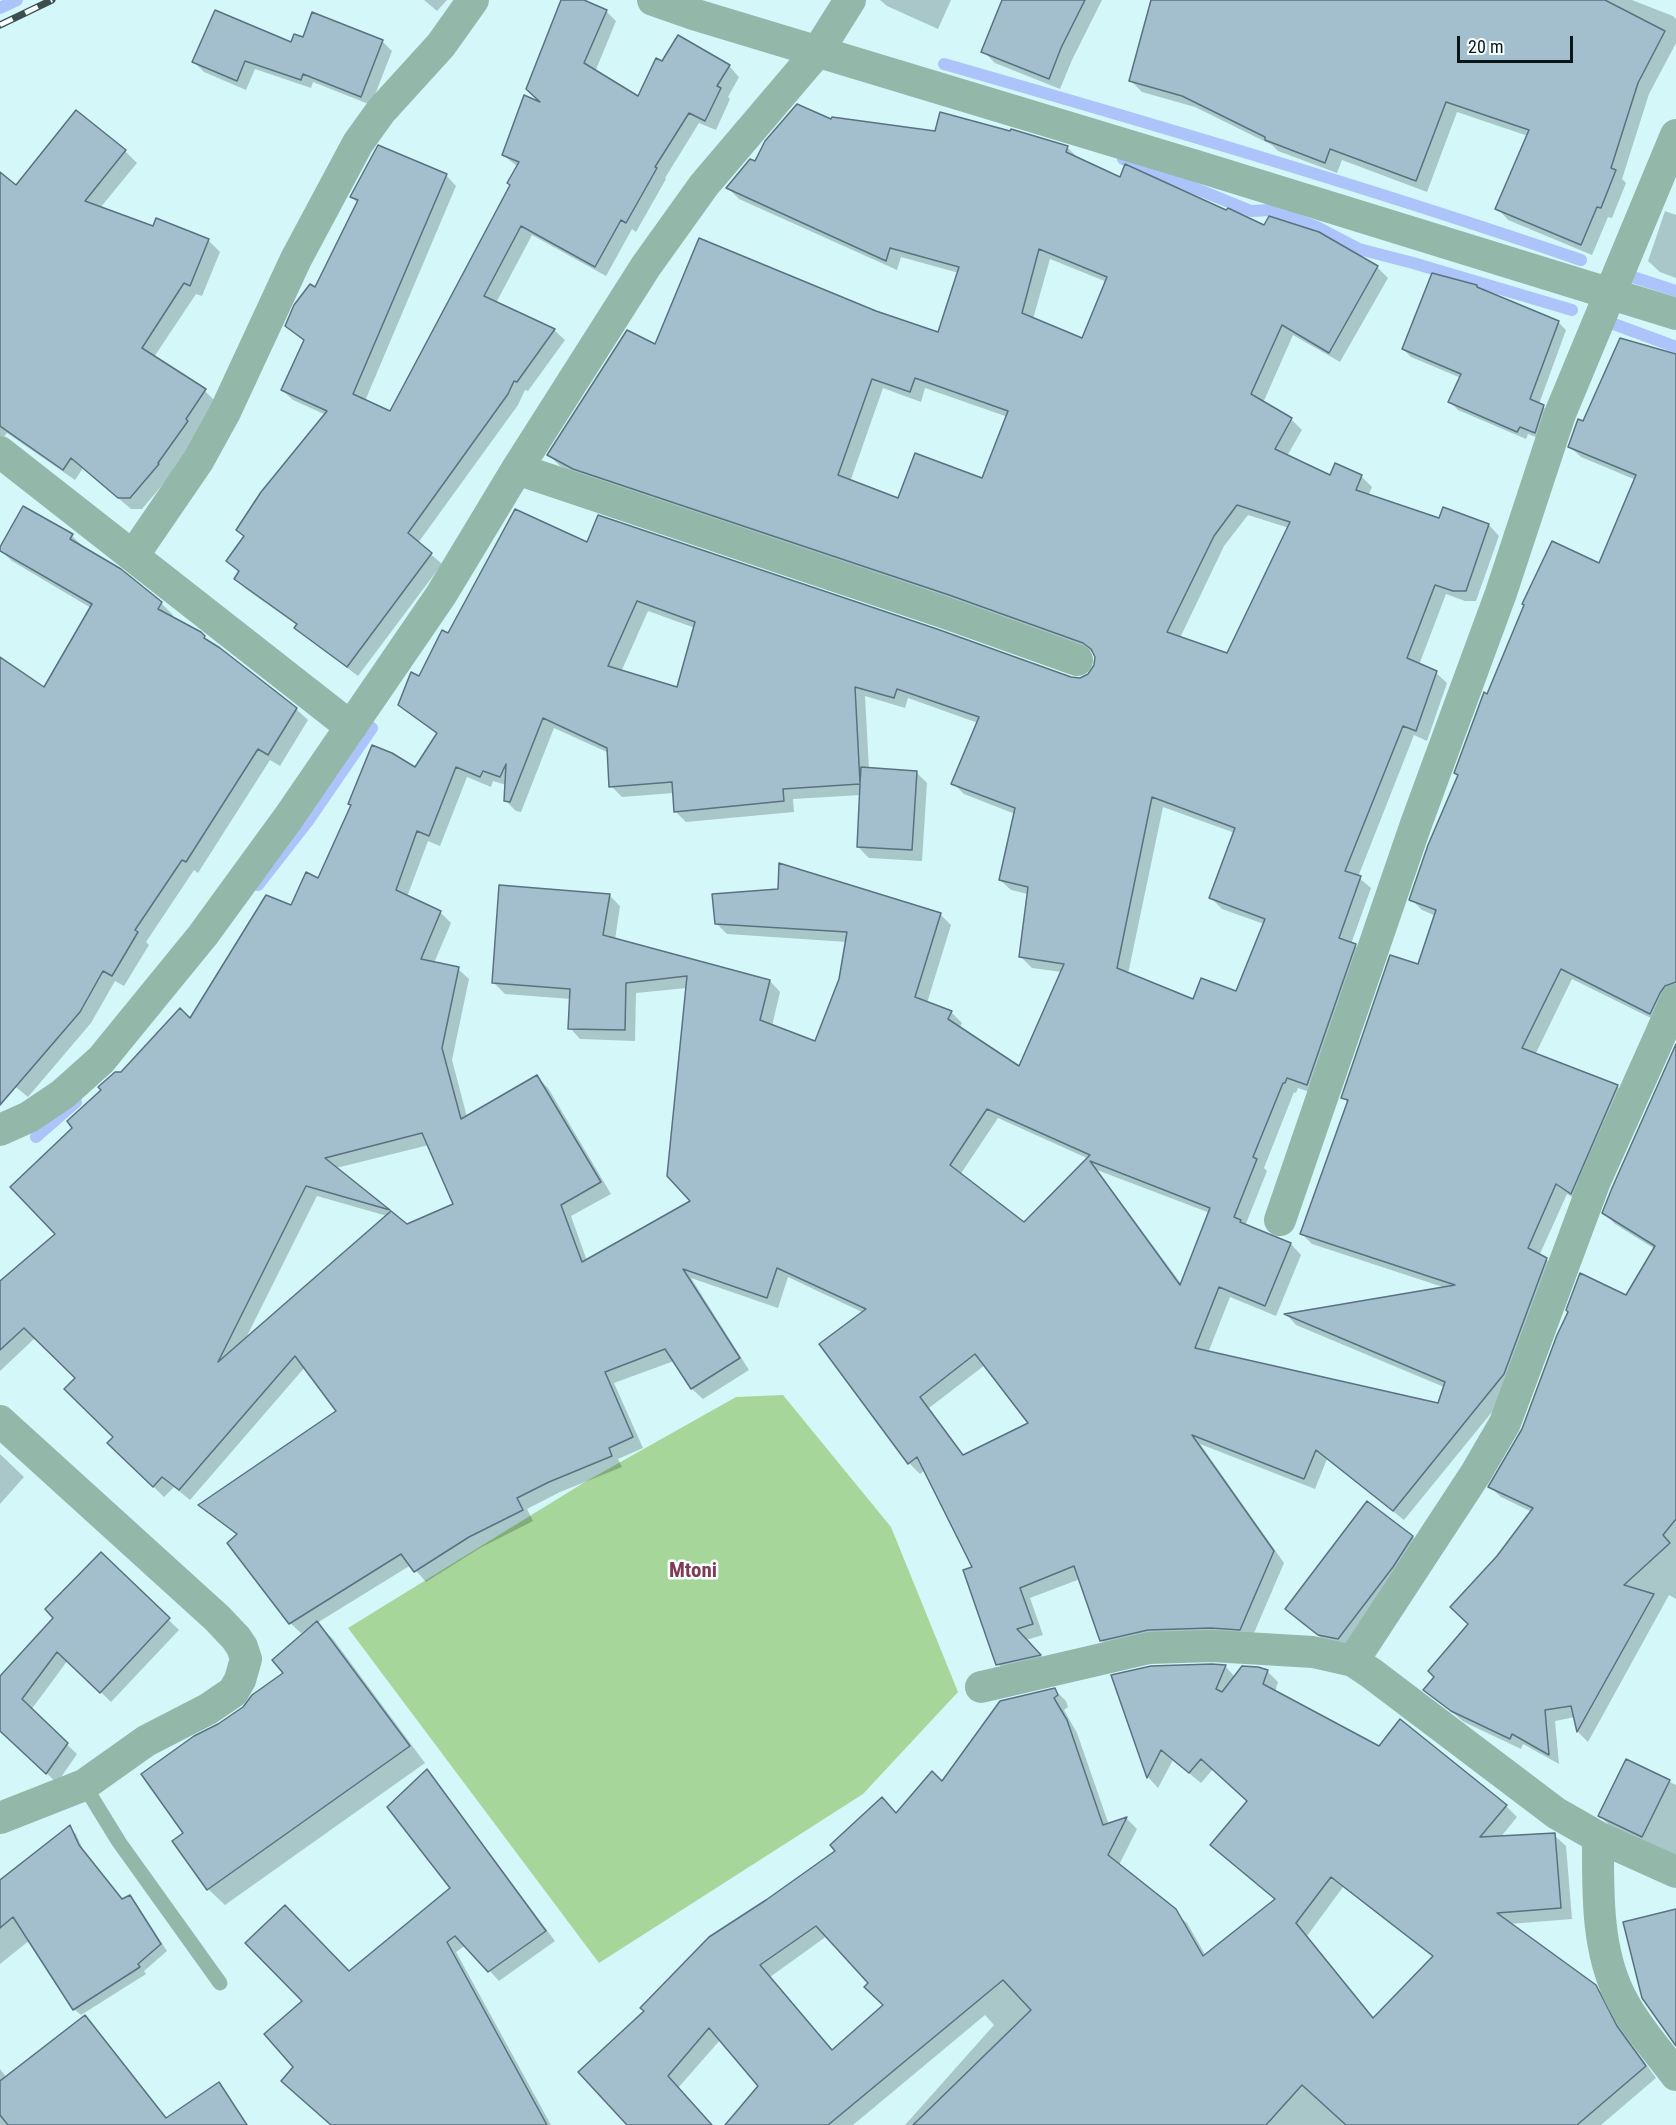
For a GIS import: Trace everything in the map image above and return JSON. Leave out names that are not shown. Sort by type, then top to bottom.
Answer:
[{"type":"street","points":[[133,556],[174,500],[204,452],[296,259],[358,143],[381,111],[441,45],[473,0]]},
{"type":"street","points":[[653,0],[1676,314]]},
{"type":"street","points":[[0,1130],[29,1118],[63,1094],[101,1060],[203,935],[289,817],[441,595],[517,469],[646,266],[704,185],[818,51],[850,0]]},
{"type":"street","points":[[1280,1220],[1416,824],[1504,583],[1560,414],[1676,135]]},
{"type":"street","points":[[0,452],[351,727]]},
{"type":"street","points":[[517,469],[1077,660]]},
{"type":"street","points":[[1353,1661],[1476,1473],[1505,1423],[1595,1180],[1676,1000]]},
{"type":"street","points":[[0,1421],[217,1618],[236,1638],[246,1659],[240,1680],[233,1692],[208,1709],[146,1741],[120,1757],[84,1785],[0,1818]]},
{"type":"street","points":[[981,1688],[1149,1648],[1212,1646],[1270,1648],[1313,1652],[1353,1661],[1404,1696],[1547,1807],[1598,1838],[1676,1872]]},
{"type":"street","points":[[1598,1838],[1598,1890],[1609,1968],[1620,1997],[1676,2075]]},
{"type":"lane","points":[[84,1785],[119,1842],[220,1983]]},
{"type":"green space","points":[[783,1395],[891,1527],[958,1692],[863,1794],[599,1963],[348,1628],[585,1482],[736,1397]]},
{"type":"building","points":[[561,0],[584,0],[607,10],[584,63],[638,96],[656,58],[662,61],[678,35],[730,65],[717,86],[721,88],[705,121],[689,113],[655,167],[657,168],[626,223],[621,220],[595,267],[521,226],[484,296],[555,329],[517,382],[514,381],[508,394],[408,533],[432,553],[347,667],[294,628],[297,624],[234,579],[239,571],[226,561],[244,536],[236,530],[261,492],[327,411],[281,390],[304,340],[285,326],[294,305],[310,284],[315,287],[358,200],[350,197],[378,145],[447,174],[353,394],[390,411],[510,185],[507,183],[519,162],[502,155],[524,95],[540,102],[526,89]]},
{"type":"building","points":[[1002,0],[1085,0],[1061,48],[1049,79],[981,52]]},
{"type":"building","points":[[1151,0],[1605,0],[1665,31],[1638,83],[1611,168],[1616,170],[1601,208],[1597,207],[1581,245],[1495,209],[1529,130],[1446,102],[1416,181],[1330,149],[1325,163],[1265,140],[1265,137],[1182,96],[1129,81]]},
{"type":"building","points":[[215,10],[291,42],[294,34],[303,37],[312,12],[383,40],[361,97],[303,74],[301,80],[245,61],[237,81],[192,62]]},
{"type":"building","points":[[797,104],[831,119],[832,117],[935,131],[940,112],[1068,146],[1066,152],[1120,177],[1125,164],[1264,225],[1269,216],[1319,232],[1378,266],[1329,353],[1282,325],[1251,394],[1292,418],[1275,449],[1330,475],[1335,463],[1362,475],[1356,490],[1439,518],[1443,507],[1489,524],[1466,591],[1453,591],[1435,585],[1407,658],[1437,671],[1416,731],[1403,726],[1345,871],[1361,876],[1339,938],[1356,944],[1307,1085],[1287,1078],[1283,1083],[1253,1157],[1257,1159],[1234,1217],[1241,1220],[1240,1222],[1291,1243],[1265,1306],[1219,1287],[1195,1348],[1438,1403],[1445,1382],[1284,1314],[1455,1285],[1300,1234],[1348,1100],[1341,1098],[1390,955],[1418,964],[1436,910],[1409,900],[1428,845],[1458,775],[1454,773],[1484,692],[1487,694],[1524,605],[1522,604],[1552,541],[1599,563],[1636,475],[1568,447],[1578,419],[1583,421],[1620,338],[1676,354],[1676,982],[1665,986],[1650,1014],[1561,969],[1522,1048],[1618,1085],[1571,1194],[1556,1184],[1528,1248],[1547,1258],[1504,1374],[1393,1511],[1316,1450],[1304,1479],[1192,1435],[1274,1551],[1240,1630],[1211,1628],[1148,1630],[1100,1641],[1074,1566],[1020,1588],[1033,1624],[1017,1629],[1041,1655],[996,1665],[963,1570],[972,1567],[917,1457],[908,1464],[819,1344],[866,1309],[777,1268],[767,1298],[683,1269],[740,1358],[691,1389],[665,1349],[605,1372],[633,1437],[609,1448],[612,1456],[517,1498],[523,1510],[469,1537],[414,1572],[401,1554],[289,1624],[227,1543],[237,1534],[198,1505],[336,1411],[295,1356],[179,1490],[162,1477],[153,1487],[107,1443],[113,1437],[64,1389],[75,1378],[24,1328],[0,1350],[0,1281],[55,1234],[10,1187],[72,1128],[67,1121],[101,1090],[98,1087],[115,1072],[121,1072],[180,1008],[190,1018],[266,895],[291,905],[306,872],[318,878],[351,805],[348,804],[372,745],[392,753],[415,767],[437,733],[398,705],[411,672],[419,676],[442,630],[448,633],[515,509],[587,542],[598,515],[937,629],[1071,677],[1080,678],[1088,674],[1094,665],[1095,657],[1091,649],[1083,643],[949,595],[573,469],[547,455],[627,330],[655,344],[699,238],[876,311],[938,332],[959,267],[890,248],[886,261],[726,188],[750,159],[755,161],[765,141]],"holes":[[[1039,249],[1107,277],[1082,338],[1022,313]],[[915,378],[1008,411],[982,478],[915,453],[898,498],[838,475],[872,379],[910,392]],[[1237,505],[1290,522],[1227,653],[1167,632],[1214,536]],[[637,601],[695,622],[677,687],[608,666]],[[855,687],[894,698],[897,689],[979,717],[951,784],[1015,808],[999,880],[1028,887],[1019,957],[1064,964],[1019,1066],[948,1019],[952,1011],[915,997],[941,913],[779,863],[778,889],[712,894],[715,924],[847,932],[839,979],[815,1041],[760,1020],[770,980],[603,935],[610,894],[499,885],[492,983],[570,989],[568,1029],[625,1030],[626,983],[687,976],[667,1176],[690,1201],[582,1262],[561,1205],[601,1182],[537,1075],[461,1119],[442,1048],[459,967],[421,959],[441,911],[396,890],[417,831],[429,836],[456,767],[480,777],[483,771],[500,777],[506,764],[504,801],[510,802],[543,718],[607,748],[609,787],[672,782],[674,812],[784,801],[783,789],[860,784],[857,847],[912,850],[917,771],[861,767],[860,783]],[[1152,797],[1235,828],[1209,898],[1265,919],[1236,991],[1201,978],[1193,999],[1117,968]],[[987,1109],[1090,1155],[1024,1222],[950,1165]],[[422,1133],[453,1204],[407,1224],[391,1211],[218,1362],[306,1186],[390,1210],[325,1158]],[[1090,1161],[1210,1208],[1180,1285]],[[975,1354],[1028,1423],[963,1455],[920,1397]]]},
{"type":"building","points":[[76,110],[126,150],[85,201],[153,226],[156,218],[209,239],[190,286],[184,283],[142,348],[206,389],[159,464],[130,498],[118,498],[71,458],[63,470],[0,426],[0,172],[16,185]]},
{"type":"building","points":[[1432,273],[1477,285],[1477,287],[1559,321],[1530,399],[1544,405],[1535,433],[1520,427],[1517,432],[1448,402],[1461,374],[1402,349]]},
{"type":"building","points":[[23,506],[73,534],[70,539],[121,569],[162,602],[158,609],[201,632],[204,638],[297,708],[268,755],[258,749],[186,862],[182,860],[135,930],[138,932],[112,976],[103,971],[80,1012],[0,1105],[0,657],[44,687],[92,604],[0,551],[0,547]]},
{"type":"building","points":[[1676,1044],[1676,1519],[1663,1535],[1670,1543],[1624,1585],[1654,1594],[1577,1732],[1571,1706],[1545,1710],[1549,1755],[1512,1734],[1510,1739],[1451,1711],[1423,1690],[1434,1677],[1428,1671],[1468,1624],[1450,1607],[1497,1556],[1533,1508],[1488,1487],[1522,1429],[1557,1335],[1568,1312],[1566,1310],[1580,1273],[1626,1295],[1655,1246],[1602,1213]]},
{"type":"building","points":[[1367,1501],[1413,1536],[1393,1567],[1338,1639],[1318,1635],[1285,1609]]},
{"type":"building","points":[[101,1552],[170,1618],[100,1693],[57,1652],[22,1699],[68,1743],[46,1774],[0,1731],[0,1676],[53,1618],[45,1609]]},
{"type":"building","points":[[317,1621],[410,1746],[207,1890],[172,1841],[183,1833],[141,1774],[194,1736],[218,1724],[243,1707],[252,1695],[283,1673],[272,1660]]},
{"type":"building","points":[[1226,1665],[1216,1689],[1222,1692],[1242,1666],[1268,1670],[1263,1684],[1379,1746],[1400,1719],[1507,1805],[1480,1837],[1555,1833],[1561,1908],[1497,1913],[1596,1985],[1617,2026],[1646,2066],[1577,2125],[1346,2125],[1302,2085],[1266,2125],[913,2125],[1031,2010],[1003,1980],[828,2125],[725,2125],[758,2086],[709,2028],[668,2076],[712,2125],[627,2125],[578,2072],[644,2011],[640,2008],[709,1937],[835,1851],[830,1845],[882,1797],[896,1813],[932,1771],[942,1781],[1000,1701],[1055,1688],[1058,1695],[1054,1698],[1067,1720],[1103,1825],[1127,1817],[1108,1855],[1176,1909],[1203,1956],[1275,1899],[1210,1845],[1247,1801],[1201,1759],[1189,1773],[1161,1750],[1147,1778],[1111,1675],[1151,1666]],"holes":[[[1331,1877],[1433,1956],[1373,2018],[1296,1923]],[[816,1926],[868,1983],[864,1987],[883,2005],[832,2050],[760,1965]]]},
{"type":"building","points":[[1626,1759],[1670,1780],[1642,1837],[1598,1816]]},
{"type":"building","points":[[427,1769],[546,1931],[488,1972],[455,1936],[447,1942],[547,2125],[331,2125],[281,2081],[293,2067],[264,2034],[302,2001],[245,1943],[285,1905],[349,1971],[450,1888],[387,1807]]},
{"type":"building","points":[[70,1825],[79,1845],[122,1899],[130,1895],[161,1944],[138,1964],[140,1967],[73,2010],[13,1917],[0,1928],[0,1880]]},
{"type":"building","points":[[1676,1909],[1676,2046],[1642,1998],[1623,1922]]},
{"type":"building","points":[[85,2015],[166,2118],[219,2082],[247,2125],[8,2125],[0,2115],[0,2081]]},
{"type":"waterway","points":[[0,8],[17,0]]},
{"type":"waterway","points":[[944,64],[1263,158],[1581,260]]},
{"type":"waterway","points":[[1123,159],[1251,211],[1270,210],[1317,227],[1359,249],[1572,310]]},
{"type":"waterway","points":[[1633,277],[1676,291]]},
{"type":"waterway","points":[[1611,323],[1676,347]]},
{"type":"waterway","points":[[258,885],[308,821],[372,728],[359,718]]},
{"type":"waterway","points":[[36,1137],[76,1102]]},
{"type":"railway","points":[[0,25],[52,0]]},
{"type":"district","name":"Mtoni","points":[[693,1572]]}]
